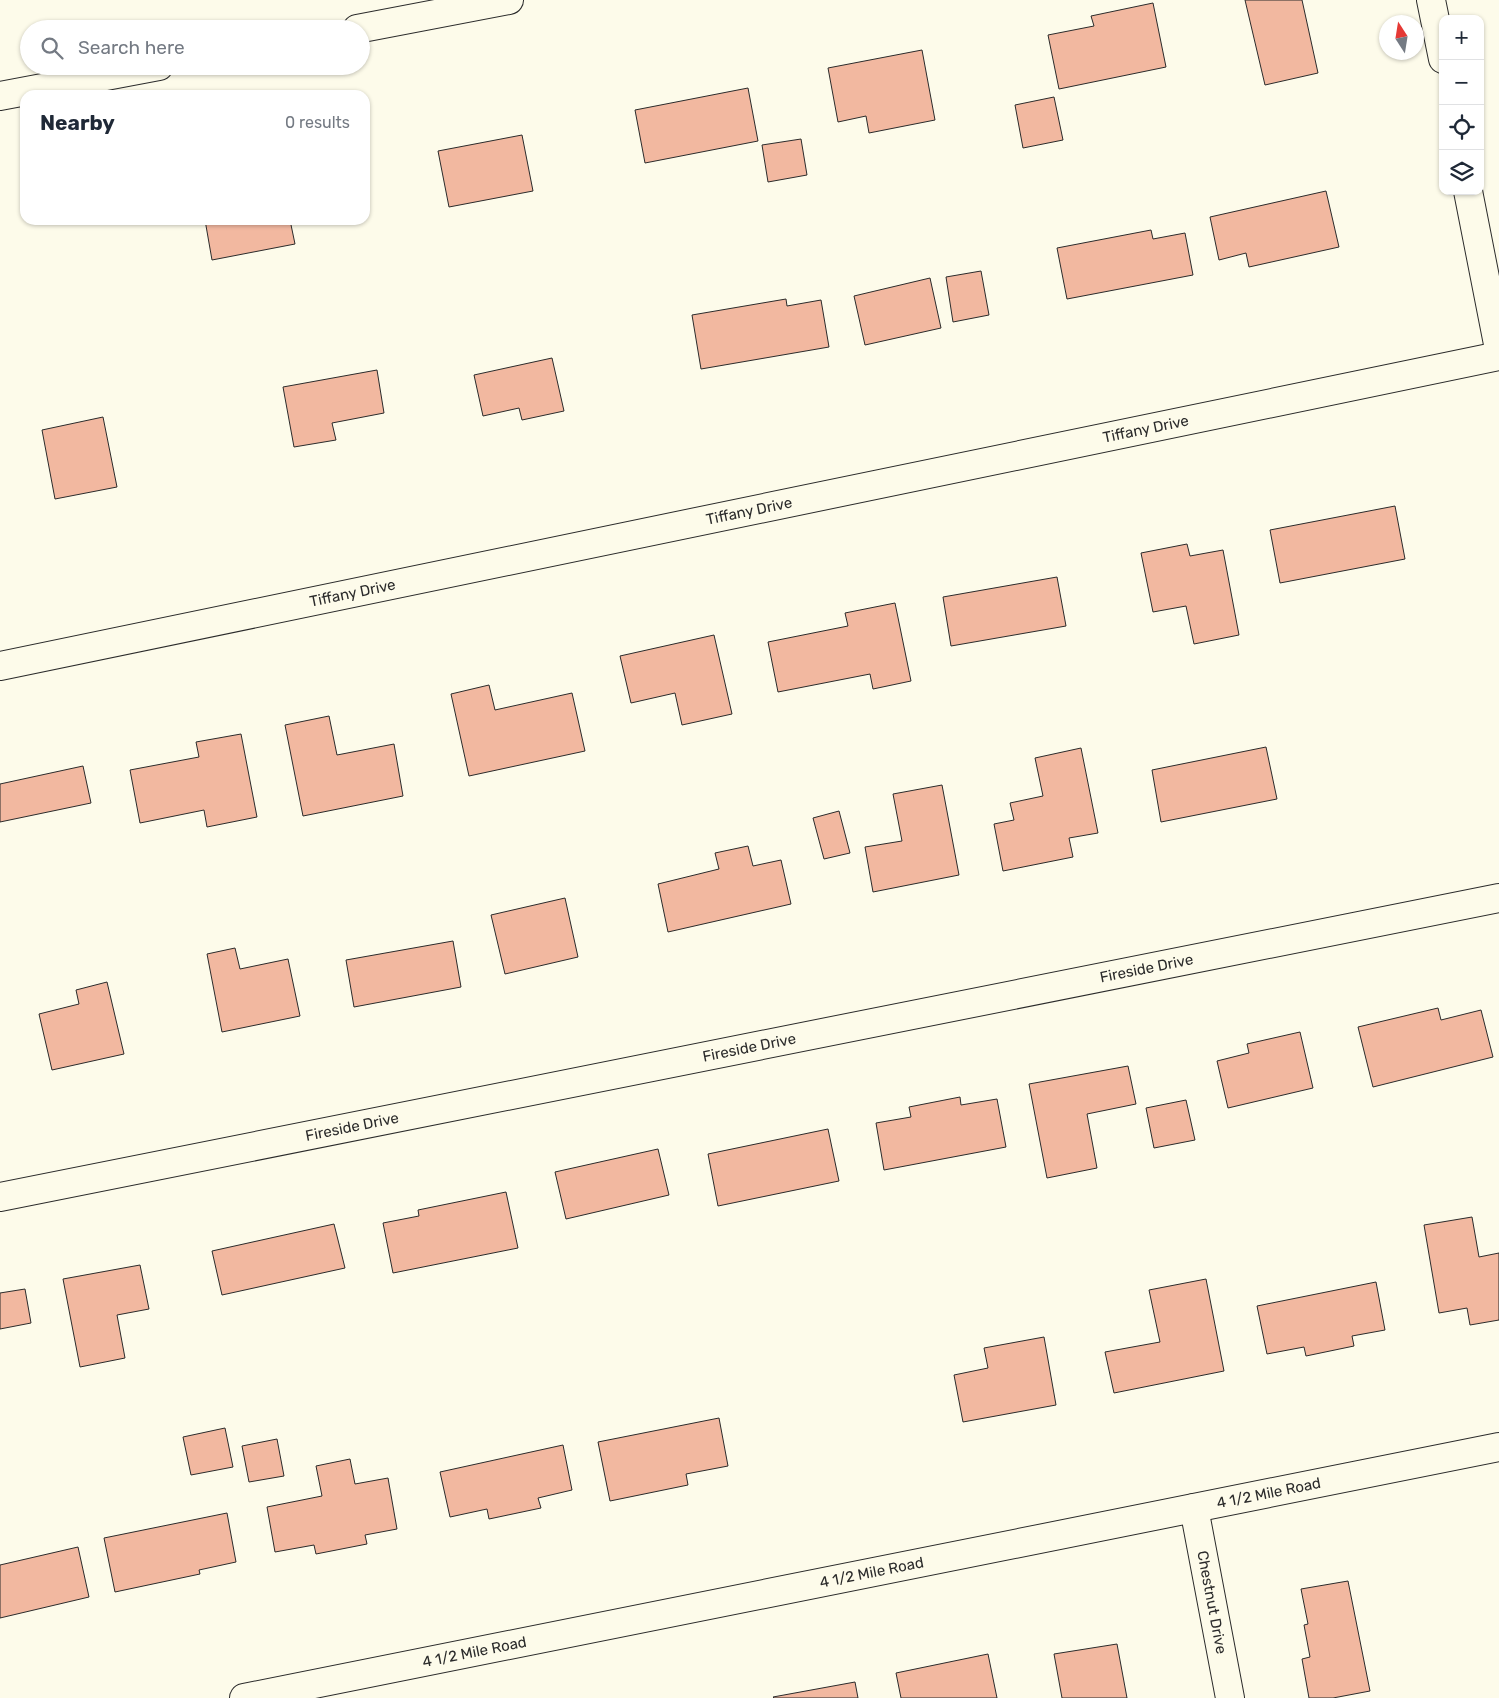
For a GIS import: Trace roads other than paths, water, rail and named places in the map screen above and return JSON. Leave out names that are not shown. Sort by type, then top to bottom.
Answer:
[{"type":"street","points":[[370,27],[509,0]]},
{"type":"street","points":[[1431,0],[1439,39]]},
{"type":"street","points":[[32,90],[111,75]]},
{"type":"street","points":[[0,96],[20,92]]},
{"type":"street","points":[[1469,195],[1499,349]]},
{"type":"street","name":"Tiffany Drive","points":[[0,666],[1499,356]]},
{"type":"street","name":"Fireside Drive","points":[[0,1197],[1499,898]]},
{"type":"street","name":"4 1/2 Mile Road","points":[[244,1698],[1499,1447]]},
{"type":"street","name":"Chestnut Drive","points":[[1194,1508],[1230,1698]]}]
